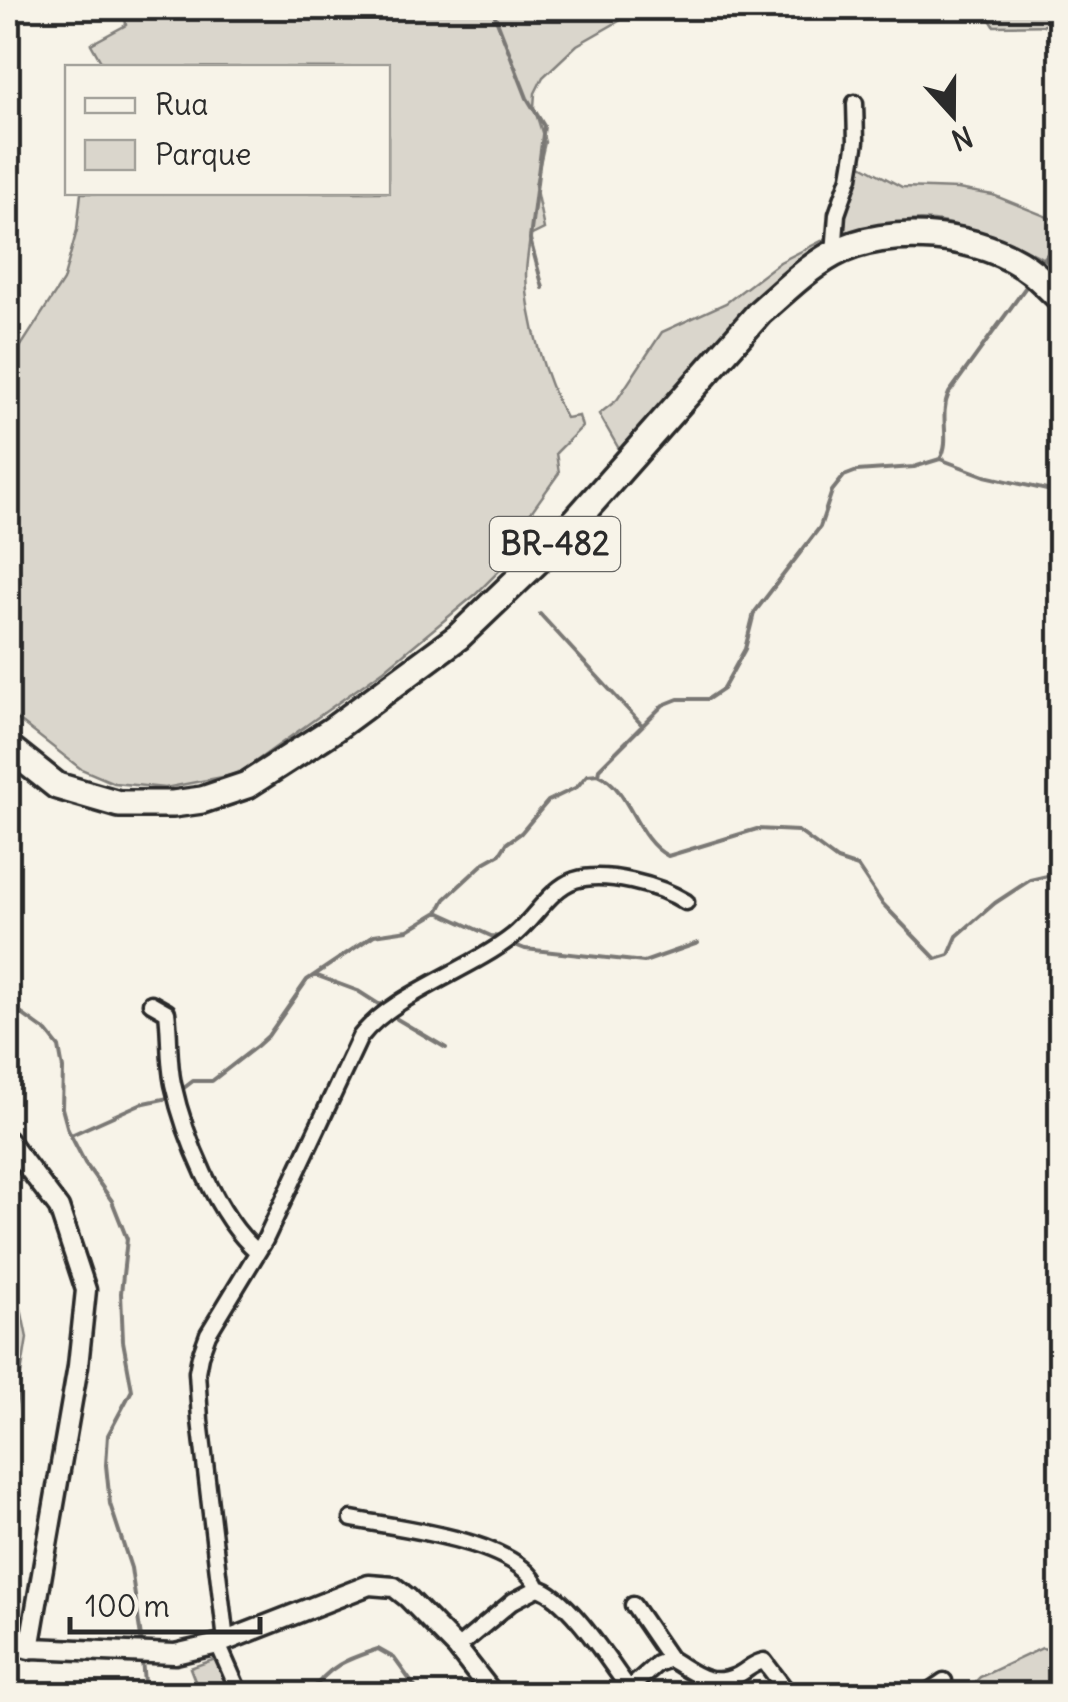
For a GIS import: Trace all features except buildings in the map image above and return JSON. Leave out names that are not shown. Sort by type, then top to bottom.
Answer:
[{"type":"highway","name":"BR-482","points":[[8,747],[57,786],[119,804],[202,800],[247,784],[331,731],[458,637],[554,545],[760,312],[794,281],[834,254],[871,241],[935,236],[973,245],[1030,270],[1060,298]]},
{"type":"street","points":[[834,254],[836,214],[850,178],[856,141],[856,103]]},
{"type":"street","points":[[240,1694],[222,1642],[197,1372],[208,1334],[258,1251],[346,1061],[368,1026],[510,939],[570,882],[588,878],[644,884],[686,902]]},
{"type":"street","points":[[151,1004],[166,1012],[176,1093],[218,1206],[242,1239],[258,1251]]},
{"type":"street","points":[[8,1141],[59,1208],[86,1290],[78,1366],[29,1649]]},
{"type":"street","points":[[352,1519],[491,1550],[524,1567],[538,1588],[553,1594],[631,1692],[657,1664],[670,1660]]},
{"type":"street","points":[[8,1647],[174,1654],[222,1642],[369,1585],[394,1588],[457,1648],[493,1694]]},
{"type":"street","points":[[457,1648],[513,1601],[538,1588]]},
{"type":"street","points":[[633,1605],[670,1660],[684,1672],[709,1680],[736,1676],[764,1661],[789,1694]]},
{"type":"street","points":[[925,1694],[944,1681]]},
{"type":"green space","points":[[149,8],[642,8],[577,45],[543,77],[535,93],[534,107],[545,142],[535,185],[544,229],[530,236],[526,275],[530,311],[558,403],[566,418],[579,416],[582,427],[556,453],[559,473],[529,515],[531,539],[476,594],[384,670],[238,774],[165,788],[114,783],[81,769],[8,712],[8,366],[63,281],[77,230],[81,195],[390,195],[390,65],[103,65],[91,44],[126,25],[125,16]]},
{"type":"green space","points":[[983,8],[1060,8],[1060,25],[994,26]]},
{"type":"green space","points":[[856,162],[902,187],[993,195],[1060,222],[1060,271],[1019,247],[948,223],[914,220],[862,234],[823,254],[747,314],[619,449],[599,414],[617,400],[662,332],[726,303],[780,262],[835,234]]},
{"type":"green space","points":[[8,1244],[27,1338],[8,1454]]},
{"type":"green space","points":[[1042,1648],[1060,1652],[1060,1694],[963,1694],[980,1677]]},
{"type":"green space","points":[[221,1657],[236,1694],[200,1694],[190,1668]]},
{"type":"waterway","points":[[492,8],[527,98],[544,126],[530,239],[543,288]]},
{"type":"waterway","points":[[1041,263],[1060,238]]},
{"type":"waterway","points":[[940,459],[949,393],[1028,284]]},
{"type":"waterway","points":[[180,1091],[193,1081],[212,1081],[257,1046],[307,980],[374,935],[408,930],[438,912],[445,899],[484,863],[500,854],[548,801],[577,787],[587,775],[598,774],[663,705],[678,699],[708,699],[723,689],[745,649],[754,613],[820,527],[832,491],[844,476],[857,471],[914,467],[940,459],[985,476],[1060,493]]},
{"type":"waterway","points":[[540,614],[642,725]]},
{"type":"waterway","points":[[598,774],[618,791],[647,838],[668,856],[757,829],[798,831],[837,860],[858,867],[882,903],[936,959],[949,955],[957,936],[995,903],[1030,880],[1060,873]]},
{"type":"waterway","points":[[438,912],[491,936],[503,937]]},
{"type":"waterway","points":[[515,945],[644,962],[698,943]]},
{"type":"waterway","points":[[315,975],[358,991],[380,1005]]},
{"type":"waterway","points":[[8,1004],[47,1032],[59,1047],[62,1108],[68,1130],[112,1201],[127,1239],[121,1293],[123,1341],[132,1390],[108,1435],[106,1465],[110,1504],[131,1568],[142,1645]]},
{"type":"waterway","points":[[397,1019],[446,1048]]},
{"type":"waterway","points":[[71,1135],[140,1104],[173,1097]]},
{"type":"waterway","points":[[310,1694],[339,1665],[378,1649],[394,1658],[420,1694]]},
{"type":"waterway","points":[[142,1660],[145,1694]]}]
